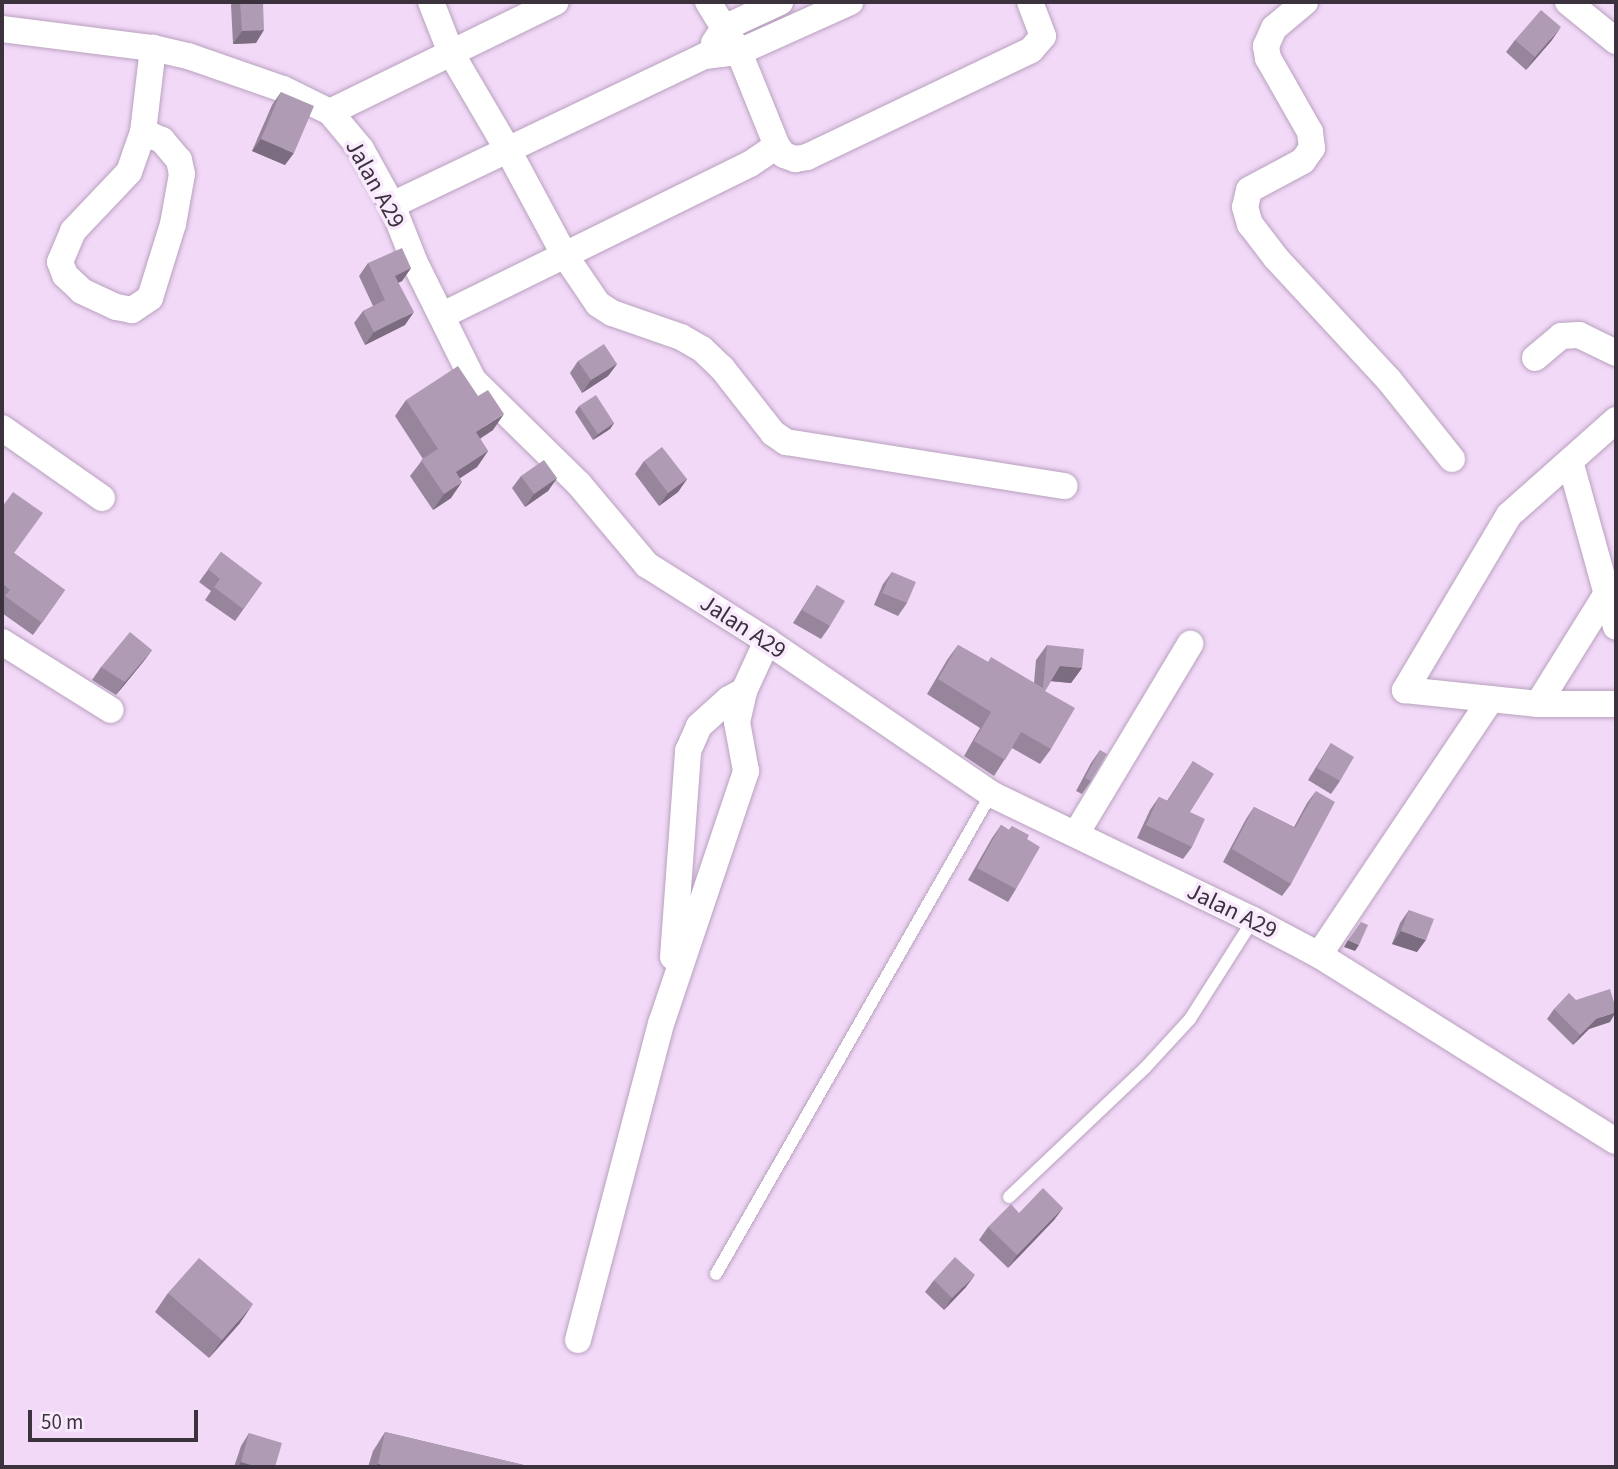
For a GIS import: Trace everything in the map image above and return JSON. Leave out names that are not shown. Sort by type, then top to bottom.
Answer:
[{"type":"street","points":[[431,2],[452,53],[564,254],[598,304],[612,313],[681,337],[702,349],[722,368],[773,433],[786,442],[1065,486]]},
{"type":"street","points":[[330,112],[555,2]]},
{"type":"street","points":[[708,2],[739,52],[777,146],[784,155],[795,159],[807,157],[1031,50],[1042,36],[1030,2]]},
{"type":"street","points":[[705,56],[724,28],[780,2]]},
{"type":"street","points":[[392,205],[509,152],[705,56],[739,52],[850,2]]},
{"type":"street","points":[[1305,2],[1274,28],[1266,46],[1268,58],[1310,132],[1312,148],[1303,161],[1249,190],[1245,206],[1250,224],[1276,258],[1390,380],[1452,459]]},
{"type":"street","points":[[1568,2],[1616,41]]},
{"type":"street","name":"Jalan A29","points":[[2,29],[153,48],[188,56],[283,89],[330,112],[361,149],[392,205],[415,263],[473,380],[579,484],[647,565],[766,641],[991,794],[1253,920],[1319,955],[1616,1141]]},
{"type":"street","points":[[143,132],[162,140],[178,160],[182,174],[173,224],[150,298],[132,310],[116,307],[82,291],[65,275],[60,262],[73,231],[129,172],[143,132],[153,48]]},
{"type":"street","points":[[443,315],[750,164],[777,146]]},
{"type":"street","points":[[1535,358],[1561,336],[1580,335],[1616,352]]},
{"type":"street","points":[[1616,420],[1509,515],[1405,690],[1538,704],[1616,704]]},
{"type":"street","points":[[2,428],[102,498]]},
{"type":"street","points":[[1570,461],[1616,627]]},
{"type":"street","points":[[1538,704],[1607,593]]},
{"type":"street","points":[[578,1340],[671,994],[746,771],[737,722],[744,691],[766,641]]},
{"type":"street","points":[[2,642],[111,710]]},
{"type":"street","points":[[1076,834],[1190,644]]},
{"type":"street","points":[[671,994],[688,751],[699,726],[729,699],[744,691]]},
{"type":"street","points":[[1319,955],[1491,699]]},
{"type":"lane","points":[[716,1274],[991,794]]},
{"type":"lane","points":[[1009,1197],[1145,1068],[1190,1019],[1253,920]]},
{"type":"building","points":[[240,2],[263,2],[264,30],[242,31]]},
{"type":"building","points":[[1541,10],[1561,27],[1535,57],[1515,40]]},
{"type":"building","points":[[281,92],[314,106],[294,153],[261,139]]},
{"type":"building","points":[[402,248],[411,268],[395,276],[414,312],[374,332],[363,311],[385,300],[368,263]]},
{"type":"building","points":[[604,344],[617,364],[591,380],[578,361]]},
{"type":"building","points":[[458,366],[478,396],[488,390],[504,414],[476,432],[488,451],[456,472],[462,482],[444,494],[421,460],[438,449],[406,400]]},
{"type":"building","points":[[596,395],[614,423],[598,434],[579,406]]},
{"type":"building","points":[[662,447],[687,479],[668,493],[644,461]]},
{"type":"building","points":[[544,460],[557,478],[534,494],[521,476]]},
{"type":"building","points":[[13,492],[43,513],[14,553],[65,590],[42,623],[5,596],[10,590],[2,583],[2,507]]},
{"type":"building","points":[[221,552],[262,583],[243,609],[214,587],[220,579],[208,569]]},
{"type":"building","points":[[892,572],[916,582],[907,603],[882,593]]},
{"type":"building","points":[[817,585],[845,601],[830,626],[802,610]]},
{"type":"building","points":[[130,632],[152,650],[125,682],[101,667]]},
{"type":"building","points":[[958,645],[988,662],[991,657],[1043,688],[1047,645],[1084,649],[1082,668],[1060,666],[1045,691],[1075,708],[1051,749],[1021,732],[1005,760],[974,741],[991,712],[938,679]]},
{"type":"building","points":[[1331,743],[1354,757],[1340,781],[1317,768]]},
{"type":"building","points":[[1100,750],[1107,754],[1091,781],[1085,778]]},
{"type":"building","points":[[1193,761],[1214,774],[1190,812],[1205,819],[1192,847],[1146,825],[1159,797],[1168,801]]},
{"type":"building","points":[[1316,791],[1335,802],[1291,884],[1232,849],[1254,807],[1295,828]]},
{"type":"building","points":[[1001,825],[1009,830],[1012,826],[1029,835],[1027,839],[1040,847],[1016,889],[977,868]]},
{"type":"building","points":[[1409,910],[1434,919],[1426,940],[1401,931]]},
{"type":"building","points":[[1361,922],[1368,925],[1359,945],[1348,940]]},
{"type":"building","points":[[1610,989],[1616,1012],[1596,1019],[1580,1035],[1554,1009],[1569,993],[1576,1000]]},
{"type":"building","points":[[1043,1188],[1063,1208],[1017,1255],[988,1227],[1011,1204],[1019,1213]]},
{"type":"building","points":[[955,1257],[975,1275],[952,1298],[934,1280]]},
{"type":"building","points":[[199,1258],[253,1304],[222,1340],[168,1293]]},
{"type":"building","points":[[385,1432],[532,1467],[391,1467],[378,1464]]},
{"type":"building","points":[[249,1433],[282,1443],[275,1467],[258,1467],[241,1462]]}]
